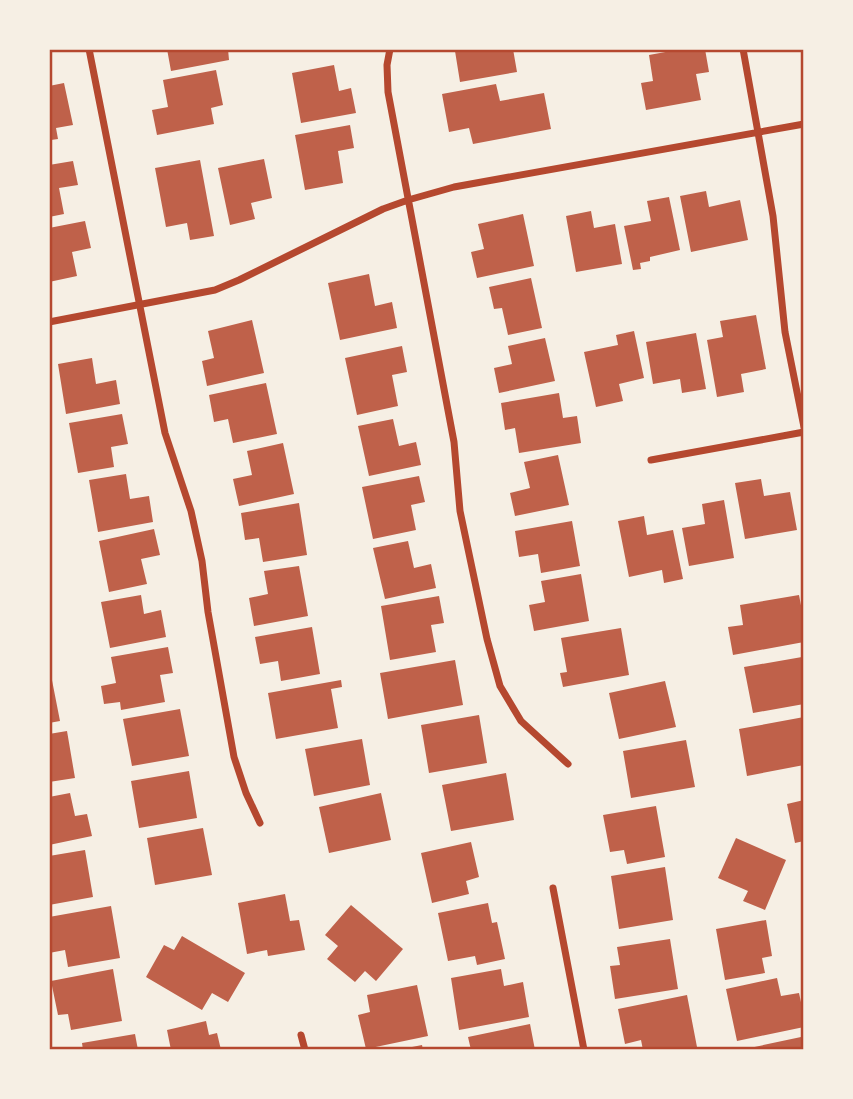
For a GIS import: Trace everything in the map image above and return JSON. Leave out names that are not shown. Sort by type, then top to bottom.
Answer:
[{"type":"street","points":[[89,49],[165,433],[191,511],[202,561],[208,612],[234,757],[260,823]]},
{"type":"street","points":[[390,49],[387,65],[388,92],[454,442],[460,511],[487,639],[500,686],[521,721],[568,764]]},
{"type":"street","points":[[651,460],[804,430],[785,332],[773,216],[743,49]]},
{"type":"street","points":[[49,322],[215,290],[383,209],[454,187],[804,124]]},
{"type":"street","points":[[553,888],[584,1050]]},
{"type":"street","points":[[301,1035],[305,1050]]},
{"type":"building","points":[[167,49],[228,49],[229,60],[171,71]]},
{"type":"building","points":[[513,49],[517,72],[460,82],[455,51]]},
{"type":"building","points":[[682,49],[705,49],[709,72],[696,74],[701,100],[646,110],[641,83],[653,81],[649,55]]},
{"type":"building","points":[[334,65],[339,91],[351,88],[356,113],[301,123],[292,73]]},
{"type":"building","points":[[216,70],[223,105],[211,108],[214,124],[157,135],[152,110],[168,107],[163,80]]},
{"type":"building","points":[[64,83],[73,125],[56,128],[58,139],[51,140],[49,86]]},
{"type":"building","points":[[496,84],[500,101],[544,93],[551,129],[473,144],[469,128],[449,132],[442,94]]},
{"type":"building","points":[[350,125],[354,148],[338,151],[343,183],[305,190],[295,135]]},
{"type":"building","points":[[264,159],[272,198],[251,203],[255,219],[230,225],[218,168]]},
{"type":"building","points":[[200,160],[214,236],[190,240],[187,223],[166,227],[155,168]]},
{"type":"building","points":[[73,161],[78,185],[59,188],[64,214],[49,217],[49,165]]},
{"type":"building","points":[[706,191],[709,207],[740,200],[748,240],[691,252],[680,196]]},
{"type":"building","points":[[669,197],[680,250],[650,257],[650,261],[640,263],[641,269],[633,270],[624,226],[651,221],[647,201]]},
{"type":"building","points":[[591,211],[594,228],[615,224],[622,264],[576,272],[566,216]]},
{"type":"building","points":[[523,214],[534,266],[477,278],[471,252],[484,249],[478,224]]},
{"type":"building","points":[[85,221],[91,248],[72,252],[77,276],[49,282],[49,228]]},
{"type":"building","points":[[369,274],[375,306],[392,302],[397,328],[340,340],[328,283]]},
{"type":"building","points":[[531,278],[542,328],[508,335],[502,308],[494,309],[489,287]]},
{"type":"building","points":[[756,315],[766,369],[741,374],[744,392],[717,397],[707,340],[723,337],[720,321]]},
{"type":"building","points":[[252,320],[264,373],[207,386],[202,361],[214,358],[208,331]]},
{"type":"building","points":[[634,331],[644,378],[619,384],[623,401],[596,407],[584,352],[618,345],[616,335]]},
{"type":"building","points":[[696,333],[706,389],[682,393],[680,379],[653,384],[646,342]]},
{"type":"building","points":[[545,338],[555,381],[499,393],[494,368],[512,364],[508,346]]},
{"type":"building","points":[[402,346],[407,372],[392,375],[398,406],[357,415],[345,358]]},
{"type":"building","points":[[92,358],[96,384],[116,380],[120,404],[66,414],[58,364]]},
{"type":"building","points":[[266,383],[277,434],[233,443],[228,419],[214,422],[209,395]]},
{"type":"building","points":[[559,393],[563,418],[577,416],[581,443],[519,453],[515,428],[505,430],[501,403]]},
{"type":"building","points":[[122,414],[128,444],[111,447],[114,467],[78,473],[69,423]]},
{"type":"building","points":[[393,419],[399,446],[416,442],[421,465],[369,476],[358,426]]},
{"type":"building","points":[[283,443],[294,494],[239,506],[233,479],[252,475],[247,451]]},
{"type":"building","points":[[558,455],[569,505],[515,516],[510,493],[530,488],[524,462]]},
{"type":"building","points":[[126,474],[130,499],[149,496],[153,522],[98,532],[89,480]]},
{"type":"building","points":[[419,476],[425,502],[411,505],[416,530],[373,539],[362,487]]},
{"type":"building","points":[[761,479],[764,496],[790,492],[797,530],[745,539],[735,483]]},
{"type":"building","points":[[724,500],[734,558],[689,566],[682,528],[705,524],[702,504]]},
{"type":"building","points":[[299,503],[307,555],[263,562],[259,538],[245,540],[241,513]]},
{"type":"building","points":[[644,516],[647,535],[673,530],[683,579],[664,583],[662,570],[629,577],[618,521]]},
{"type":"building","points":[[572,521],[580,566],[541,573],[538,554],[519,557],[515,531]]},
{"type":"building","points":[[154,529],[160,555],[141,559],[147,584],[109,592],[99,541]]},
{"type":"building","points":[[408,541],[414,568],[431,564],[436,588],[385,599],[373,548]]},
{"type":"building","points":[[299,566],[308,616],[254,626],[249,598],[268,594],[264,571]]},
{"type":"building","points":[[581,574],[589,621],[534,631],[529,605],[545,602],[541,581]]},
{"type":"building","points":[[141,595],[144,614],[161,610],[166,637],[110,648],[101,602]]},
{"type":"building","points":[[799,595],[804,621],[804,642],[733,655],[728,627],[743,625],[740,605]]},
{"type":"building","points":[[439,596],[444,623],[431,625],[436,652],[390,660],[381,606]]},
{"type":"building","points":[[312,627],[320,674],[281,681],[278,661],[260,664],[255,637]]},
{"type":"building","points":[[621,628],[629,675],[563,687],[560,673],[567,672],[561,638]]},
{"type":"building","points":[[168,647],[173,673],[160,675],[165,702],[121,710],[120,702],[104,704],[101,686],[116,683],[111,657]]},
{"type":"building","points":[[802,657],[804,704],[753,713],[744,667]]},
{"type":"building","points":[[455,660],[463,705],[388,719],[380,673]]},
{"type":"building","points":[[49,670],[60,721],[49,723]]},
{"type":"building","points":[[341,680],[342,687],[331,689],[338,728],[276,739],[268,693]]},
{"type":"building","points":[[665,681],[676,727],[619,739],[609,693]]},
{"type":"building","points":[[180,709],[189,756],[132,766],[123,719]]},
{"type":"building","points":[[479,715],[487,763],[429,773],[421,725]]},
{"type":"building","points":[[804,717],[804,765],[747,776],[739,729]]},
{"type":"building","points":[[67,731],[75,778],[49,782],[49,734]]},
{"type":"building","points":[[362,739],[370,785],[314,796],[305,749]]},
{"type":"building","points":[[686,740],[695,787],[631,798],[623,751]]},
{"type":"building","points":[[189,771],[197,818],[139,828],[131,781]]},
{"type":"building","points":[[506,773],[514,820],[451,831],[442,785]]},
{"type":"building","points":[[70,793],[75,816],[87,814],[92,836],[49,845],[49,797]]},
{"type":"building","points":[[381,793],[391,840],[329,853],[319,807]]},
{"type":"building","points":[[804,800],[804,841],[795,843],[787,804]]},
{"type":"building","points":[[656,806],[665,857],[627,864],[624,850],[610,852],[603,815]]},
{"type":"building","points":[[203,828],[212,875],[155,885],[147,838]]},
{"type":"building","points":[[736,838],[786,860],[765,910],[743,901],[748,891],[718,878]]},
{"type":"building","points":[[471,842],[479,877],[466,881],[469,894],[432,903],[421,853]]},
{"type":"building","points":[[85,850],[93,897],[49,905],[49,856]]},
{"type":"building","points":[[665,867],[673,920],[619,929],[611,876]]},
{"type":"building","points":[[285,894],[290,921],[299,920],[305,950],[268,956],[267,950],[247,954],[238,903]]},
{"type":"building","points":[[488,903],[492,923],[497,922],[505,959],[477,965],[475,956],[448,961],[438,913]]},
{"type":"building","points":[[351,905],[403,949],[376,981],[365,971],[355,982],[327,959],[338,946],[325,935]]},
{"type":"building","points":[[111,906],[120,958],[68,967],[65,950],[49,953],[49,917]]},
{"type":"building","points":[[766,920],[772,956],[762,958],[765,973],[725,980],[716,929]]},
{"type":"building","points":[[182,936],[245,973],[228,1002],[212,993],[202,1010],[146,977],[164,945],[174,950]]},
{"type":"building","points":[[670,939],[678,989],[615,999],[610,966],[620,965],[617,947]]},
{"type":"building","points":[[113,969],[122,1021],[71,1030],[68,1014],[58,1015],[51,981]]},
{"type":"building","points":[[501,969],[504,986],[523,982],[529,1017],[459,1030],[451,978]]},
{"type":"building","points":[[777,978],[781,996],[799,993],[804,1027],[737,1041],[726,989]]},
{"type":"building","points":[[417,985],[428,1036],[366,1049],[358,1015],[370,1012],[367,995]]},
{"type":"building","points":[[687,995],[697,1047],[681,1050],[643,1050],[641,1040],[625,1044],[618,1009]]},
{"type":"building","points":[[206,1021],[209,1035],[217,1033],[221,1050],[171,1050],[167,1030]]},
{"type":"building","points":[[530,1024],[535,1050],[471,1050],[468,1037]]},
{"type":"building","points":[[135,1034],[138,1050],[83,1050],[82,1043]]},
{"type":"building","points":[[801,1037],[804,1050],[745,1050],[745,1049]]},
{"type":"building","points":[[422,1045],[423,1050],[402,1050],[402,1049]]}]
